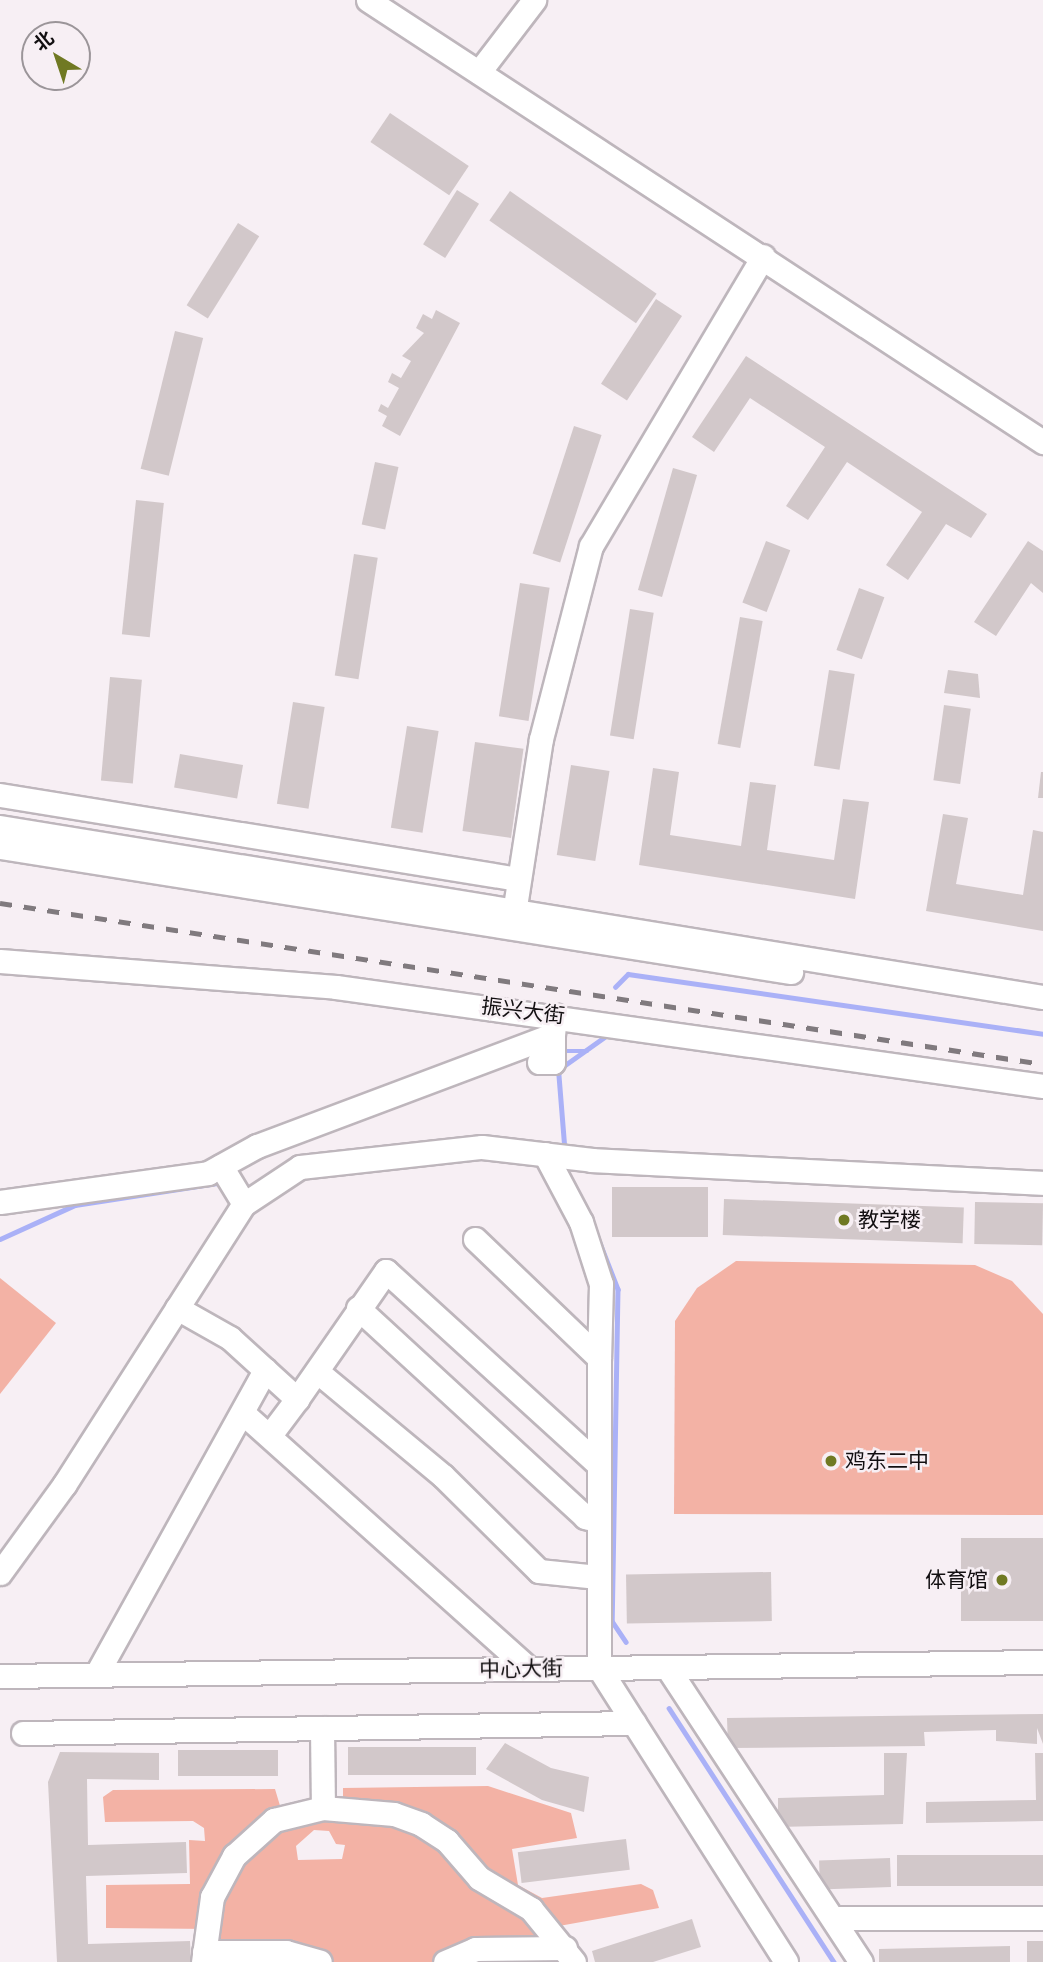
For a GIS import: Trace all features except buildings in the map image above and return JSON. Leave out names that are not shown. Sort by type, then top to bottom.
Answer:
[{"type":"street","points":[[368,0],[764,256],[1043,442]]},
{"type":"street","points":[[479,72],[534,0]]},
{"type":"street","points":[[512,929],[541,739],[590,546],[764,256]]},
{"type":"street","points":[[0,795],[519,879]]},
{"type":"street","points":[[0,827],[1043,997]]},
{"type":"street","points":[[0,847],[1043,1012]]},
{"type":"street","name":"振兴大街","points":[[0,961],[337,987],[554,1025],[1043,1086]]},
{"type":"street","points":[[0,1202],[208,1173],[309,1125],[554,1025],[553,1062],[539,1062]]},
{"type":"street","points":[[0,1573],[244,1204],[300,1167],[422,1149],[1043,1183]]},
{"type":"street","points":[[545,1154],[581,1222],[601,1284],[596,1462],[599,1668],[778,1959]]},
{"type":"street","points":[[221,1166],[244,1204]]},
{"type":"street","points":[[475,1239],[599,1358]]},
{"type":"street","points":[[270,1435],[319,1373],[327,1349],[386,1271],[596,1462]]},
{"type":"street","points":[[177,1308],[230,1338],[297,1399]]},
{"type":"street","points":[[358,1308],[585,1517],[597,1520]]},
{"type":"street","points":[[96,1675],[244,1414],[265,1370]]},
{"type":"street","points":[[319,1373],[443,1476],[539,1571],[598,1577]]},
{"type":"street","points":[[244,1414],[529,1669]]},
{"type":"street","name":"中心大街","points":[[0,1676],[1043,1662]]},
{"type":"street","points":[[667,1667],[861,1962]]},
{"type":"street","points":[[23,1733],[634,1723]]},
{"type":"street","points":[[322,1728],[323,1808]]},
{"type":"street","points":[[320,1962],[285,1952],[203,1957],[212,1897],[234,1856],[274,1821],[323,1808],[394,1814],[421,1825],[479,1878],[531,1909],[569,1955]]},
{"type":"street","points":[[833,1919],[1043,1918]]},
{"type":"street","points":[[445,1962],[475,1950],[569,1955]]},
{"type":"shaded area","points":[[736,1261],[975,1265],[1012,1281],[1043,1314],[1043,1515],[674,1514],[675,1321],[697,1288]]},
{"type":"shaded area","points":[[0,1278],[56,1323],[0,1394]]},
{"type":"shaded area","points":[[488,1786],[571,1813],[577,1838],[512,1849],[518,1885],[542,1898],[641,1884],[653,1890],[659,1908],[559,1926],[560,1962],[207,1962],[212,1929],[106,1928],[106,1885],[190,1884],[189,1840],[205,1841],[204,1828],[193,1821],[105,1822],[103,1797],[113,1790],[275,1789],[281,1809],[343,1815],[343,1788]],"holes":[[[314,1830],[329,1831],[336,1844],[345,1845],[342,1859],[298,1860],[296,1846]]]},
{"type":"waterway","points":[[615,987],[628,974],[1043,1034]]},
{"type":"waterway","points":[[564,1144],[558,1070],[606,1036]]},
{"type":"waterway","points":[[558,1051],[587,1051]]},
{"type":"waterway","points":[[0,1239],[75,1205],[223,1182]]},
{"type":"waterway","points":[[593,1225],[618,1289],[612,1621],[626,1642]]},
{"type":"waterway","points":[[669,1708],[834,1962]]},
{"type":"railway","points":[[0,903],[1043,1064]]},
{"type":"place","name":"教学楼","points":[[844,1220]]},
{"type":"place","name":"鸡东二中","points":[[831,1461]]},
{"type":"place","name":"体育馆","points":[[1002,1580]]}]
